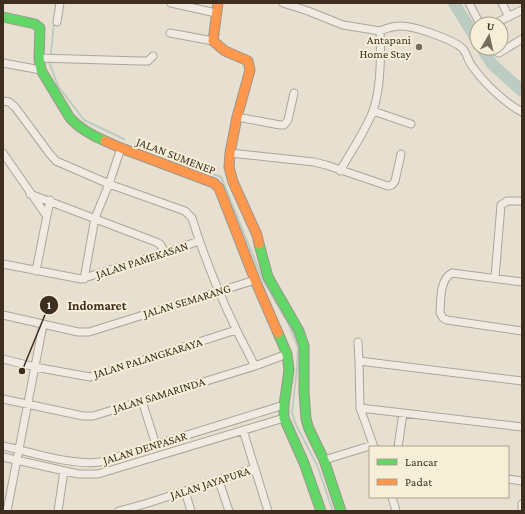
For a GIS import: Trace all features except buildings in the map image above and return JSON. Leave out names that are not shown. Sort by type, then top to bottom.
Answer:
[{"type":"street","points":[[57,22],[60,3]]},
{"type":"street","points":[[170,3],[216,13]]},
{"type":"street","points":[[213,41],[218,3]]},
{"type":"street","points":[[283,3],[343,25],[380,31],[395,26],[408,27],[440,37],[456,44],[466,54],[471,65],[489,85],[514,108],[522,112]]},
{"type":"street","points":[[469,3],[476,16]]},
{"type":"street","points":[[502,3],[508,16]]},
{"type":"street","points":[[509,17],[522,10]]},
{"type":"street","points":[[3,18],[37,25],[40,28],[43,58],[41,70],[3,63]]},
{"type":"street","points":[[340,171],[358,141],[373,111],[380,69],[380,31]]},
{"type":"street","points":[[170,33],[213,41],[217,46],[247,59],[250,63],[249,76],[237,117],[230,153],[229,167],[233,182],[257,235],[268,277],[299,331],[304,346],[304,392],[306,419],[309,429],[324,460],[341,511]]},
{"type":"street","points":[[509,47],[522,40]]},
{"type":"street","points":[[43,58],[148,61],[153,56]]},
{"type":"street","name":"JALAN SUMENEP","points":[[41,70],[70,118],[76,125],[88,133],[121,148],[217,185],[221,191],[255,280],[287,354],[289,370],[284,405],[284,418]]},
{"type":"street","points":[[237,117],[284,125],[288,120],[294,93]]},
{"type":"street","points":[[3,101],[9,102],[15,107],[56,161],[109,184],[184,211],[192,218],[218,291],[255,366]]},
{"type":"street","points":[[373,111],[411,124]]},
{"type":"street","name":"JALAN PAMEKASAN","points":[[84,279],[95,218],[109,184],[121,148]]},
{"type":"street","points":[[3,153],[46,215]]},
{"type":"street","points":[[230,153],[314,162],[390,186],[395,181],[401,154]]},
{"type":"street","points":[[30,194],[50,200],[156,242],[160,244],[165,253]]},
{"type":"street","points":[[36,271],[50,200]]},
{"type":"street","points":[[495,278],[501,205],[507,201],[522,201]]},
{"type":"street","name":"JALAN PAMEKASAN","points":[[3,264],[84,279],[199,241]]},
{"type":"street","points":[[522,282],[455,273],[448,275],[443,282],[440,316],[447,320],[522,331]]},
{"type":"street","name":"JALAN SEMARANG","points":[[3,315],[78,332],[90,332],[255,280]]},
{"type":"street","points":[[7,511],[43,325]]},
{"type":"street","name":"JALAN PALANGKARAYA","points":[[3,359],[35,367],[90,377],[236,330]]},
{"type":"street","points":[[358,342],[360,408],[374,446]]},
{"type":"street","name":"JALAN SAMARINDA","points":[[3,399],[83,416],[93,416],[255,366],[287,354]]},
{"type":"street","points":[[359,360],[522,381]]},
{"type":"street","points":[[142,401],[156,445]]},
{"type":"street","name":"JALAN DENPASAR","points":[[3,446],[18,455],[92,463],[100,462],[284,405]]},
{"type":"street","points":[[360,408],[522,428]]},
{"type":"street","points":[[398,446],[403,413]]},
{"type":"street","points":[[3,457],[18,455],[64,471],[88,474],[103,473],[284,418],[304,463],[321,511]]},
{"type":"street","points":[[243,430],[268,511]]},
{"type":"street","points":[[324,460],[369,447]]},
{"type":"street","name":"JALAN JAYAPURA","points":[[119,511],[219,481],[255,468]]},
{"type":"street","points":[[58,511],[64,471]]},
{"type":"street","points":[[509,479],[522,481]]},
{"type":"street","points":[[219,481],[229,511]]},
{"type":"street","points":[[185,491],[191,511]]},
{"type":"street","points":[[392,498],[396,511]]},
{"type":"street","points":[[148,503],[151,511]]},
{"type":"street","points":[[522,504],[522,511]]},
{"type":"waterway","points":[[55,16],[56,3]]},
{"type":"waterway","points":[[454,3],[469,27]]},
{"type":"waterway","points":[[54,22],[50,64],[58,86],[84,120],[124,139]]},
{"type":"waterway","points":[[487,56],[492,64],[522,91]]},
{"type":"waterway","points":[[135,144],[221,177],[263,280],[289,325],[298,347],[292,412],[295,423],[317,465],[333,511]]},
{"type":"traffic: fast","points":[[3,17],[35,24],[40,28],[39,58],[41,70],[70,118],[86,131],[105,141]]},
{"type":"traffic: fast","points":[[259,244],[268,277],[299,331],[304,346],[304,392],[306,419],[309,429],[324,460],[341,511]]},
{"type":"traffic: fast","points":[[278,333],[287,354],[289,370],[284,405],[284,418],[304,463],[321,511]]},
{"type":"traffic: slow","points":[[218,3],[213,41],[225,51],[248,61],[250,70],[237,117],[230,153],[229,167],[233,182],[257,235],[259,244]]},
{"type":"traffic: slow","points":[[105,141],[214,183],[219,188],[255,280],[278,333]]},
{"type":"place","name":"Antapani Home Stay","points":[[419,47]]},
{"type":"place","name":"Indomaret","points":[[22,371]]}]
